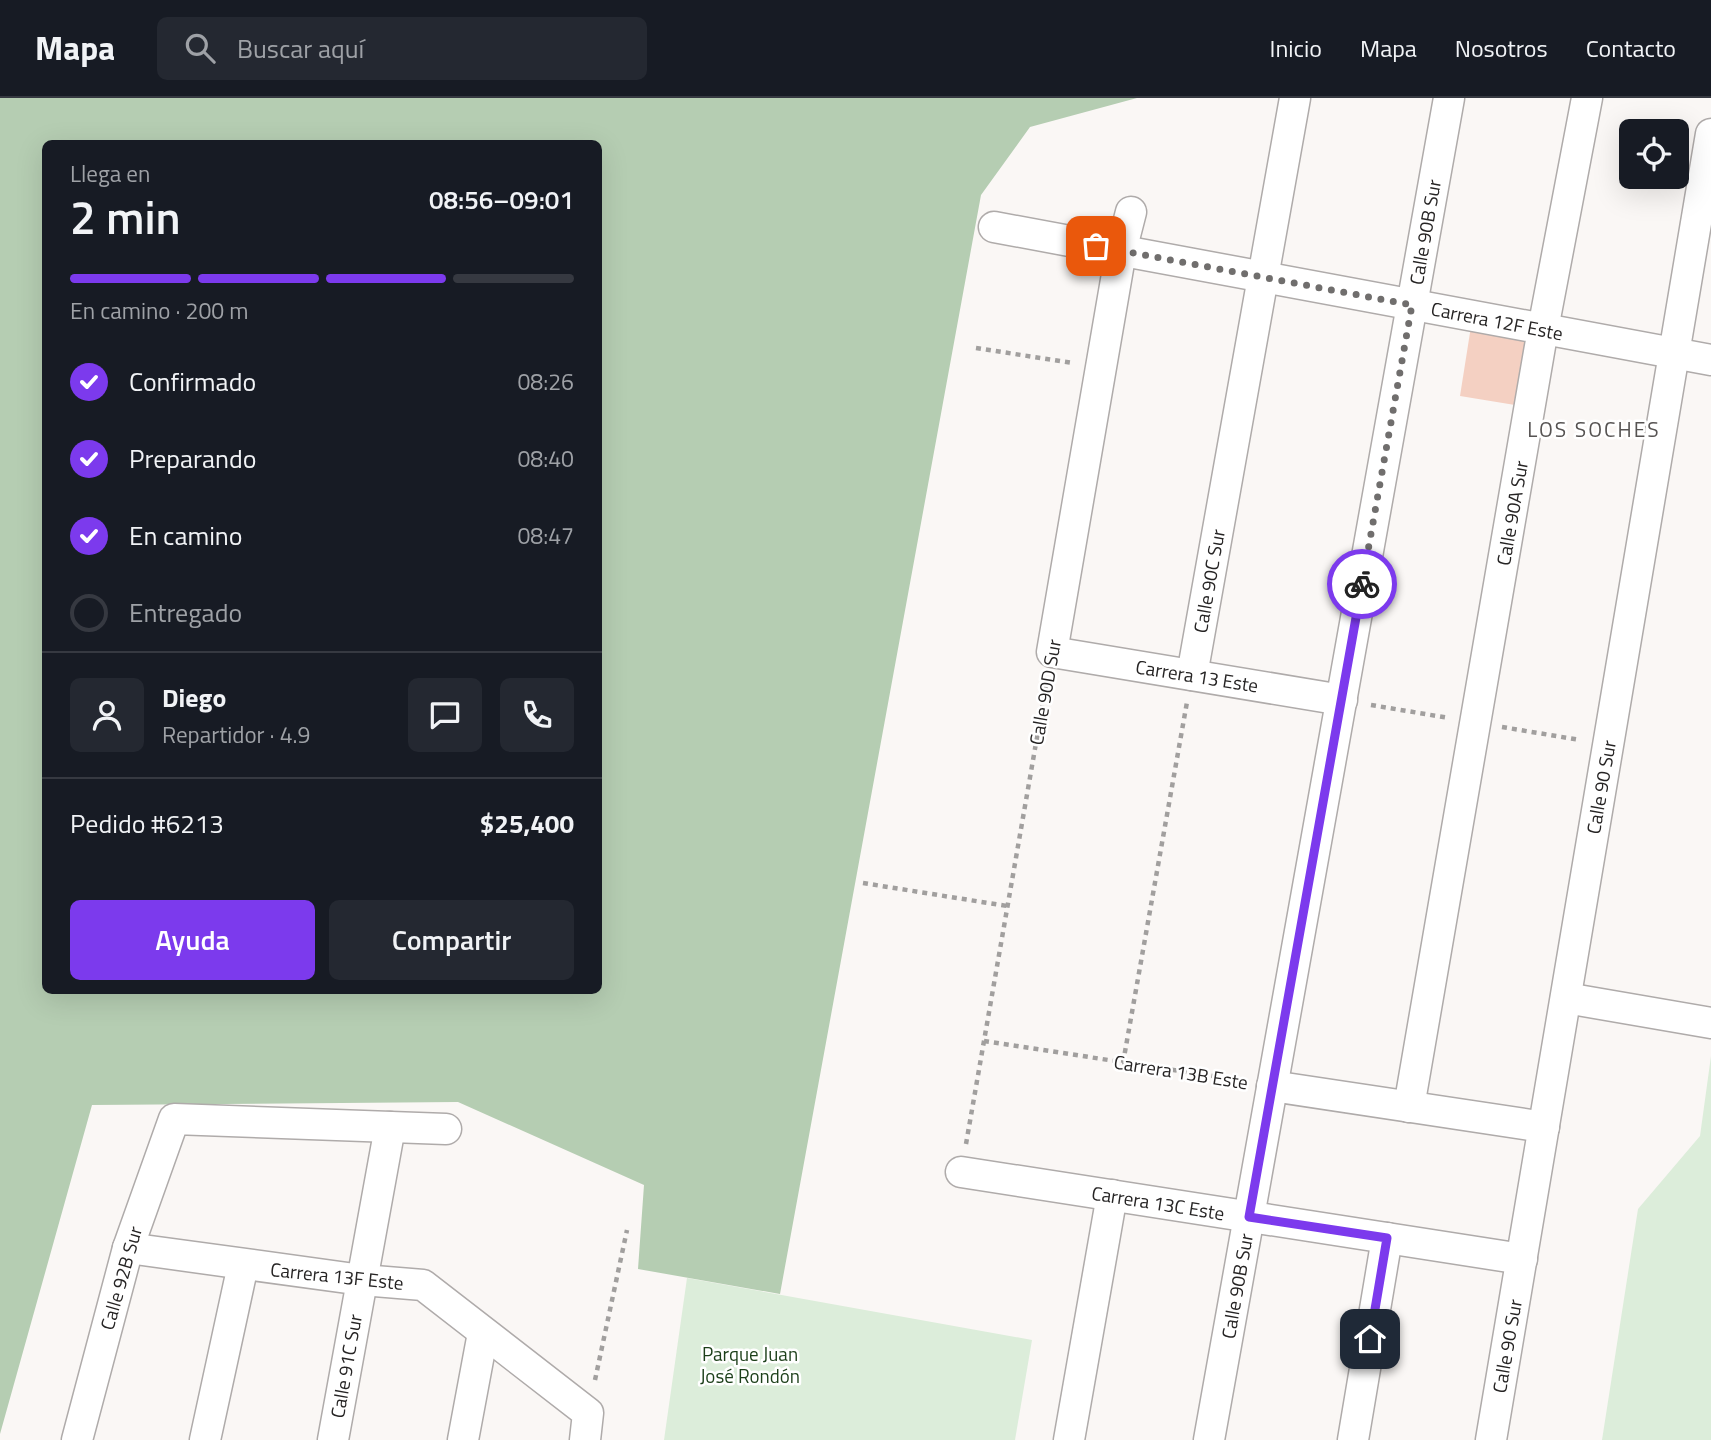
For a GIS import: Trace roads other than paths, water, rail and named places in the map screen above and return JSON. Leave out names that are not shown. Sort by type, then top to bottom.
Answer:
[{"type":"street","name":"Calle 90C Sur","points":[[1192,675],[1295,98]]},
{"type":"street","name":"Calle 90B Sur","points":[[1209,1440],[1449,98]]},
{"type":"street","name":"Calle 90A Sur","points":[[1409,1107],[1543,329],[1587,98]]},
{"type":"street","name":"Calle 90 Sur","points":[[1491,1440],[1711,134]]},
{"type":"street","name":"Calle 90D Sur","points":[[1052,652],[1121,251],[1131,212]]},
{"type":"street","name":"Carrera 12F Este","points":[[994,227],[1711,360]]},
{"type":"street","name":"Carrera 13 Este","points":[[1052,652],[1342,700]]},
{"type":"street","points":[[1566,998],[1711,1023]]},
{"type":"street","name":"Carrera 13B Este","points":[[1272,1086],[1544,1127]]},
{"type":"street","name":"Calle 92B Sur","points":[[78,1440],[128,1248],[174,1119],[390,1127]]},
{"type":"street","points":[[390,1127],[446,1129]]},
{"type":"street","name":"Calle 91C Sur","points":[[333,1440],[390,1127]]},
{"type":"street","name":"Carrera 13C Este","points":[[961,1172],[1522,1259]]},
{"type":"street","points":[[1069,1440],[1112,1195]]},
{"type":"street","points":[[1353,1440],[1387,1238]]},
{"type":"street","name":"Carrera 13F Este","points":[[128,1248],[362,1280],[423,1285],[483,1333],[586,1427]]},
{"type":"street","points":[[205,1440],[243,1265]]},
{"type":"street","points":[[463,1440],[483,1333]]},
{"type":"district","name":"LOS SOCHES","points":[[1594,430]]},
{"type":"park label","name":"Parque Juan José Rondón","points":[[750,1365]]}]
